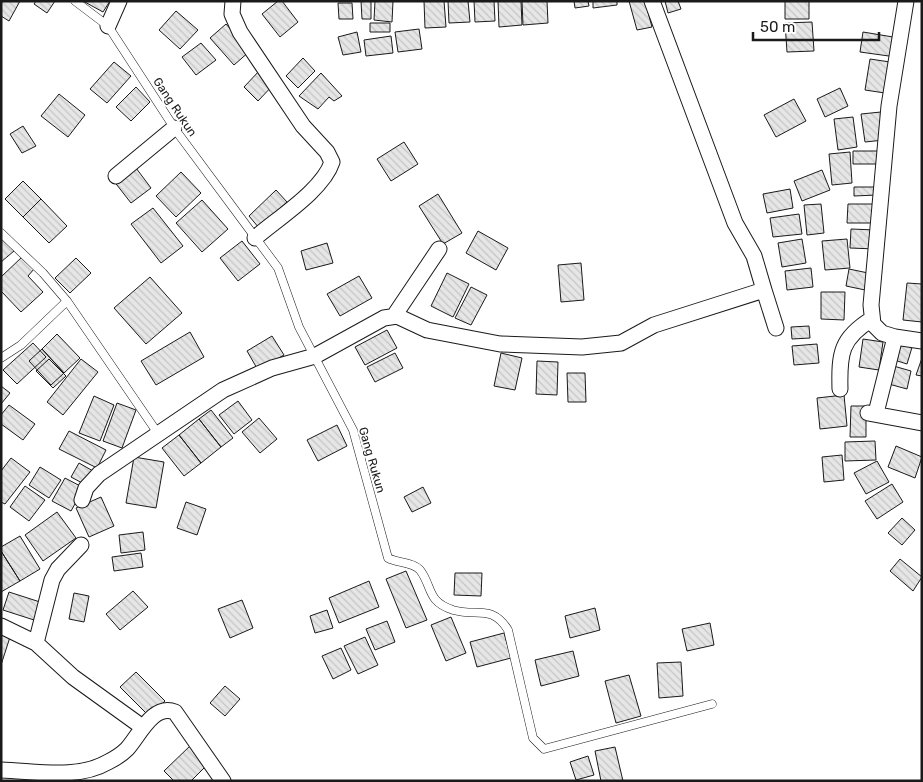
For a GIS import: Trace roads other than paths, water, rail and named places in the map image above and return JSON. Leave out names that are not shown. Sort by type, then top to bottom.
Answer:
[{"type":"street","points":[[108,26],[119,1]]},
{"type":"street","points":[[234,1],[232,14],[240,32],[303,126],[327,152],[332,162],[329,172],[318,185],[255,238]]},
{"type":"street","points":[[652,1],[735,223],[754,256],[776,328]]},
{"type":"street","points":[[906,1],[889,106],[871,305],[872,324],[882,333],[922,341]]},
{"type":"street","points":[[116,176],[174,128]]},
{"type":"street","points":[[394,316],[439,249]]},
{"type":"street","points":[[82,500],[86,488],[99,474],[223,390],[272,368],[315,356],[384,318],[394,316],[410,320],[428,330],[500,344],[582,347],[621,343],[654,326],[764,290]]},
{"type":"street","points":[[840,389],[839,370],[846,340],[856,329],[872,319]]},
{"type":"street","points":[[895,337],[872,413],[922,423]]},
{"type":"street","points":[[36,643],[52,580],[58,569],[81,545]]},
{"type":"street","points":[[1,626],[36,643],[73,676],[141,726]]},
{"type":"street","points":[[1,770],[84,773],[108,762],[126,749],[141,726],[162,712],[169,710],[175,712],[223,781]]},
{"type":"lane","name":"Gang Rukun","points":[[75,1],[108,26],[174,128],[278,268],[299,327],[353,430],[388,558],[397,563],[412,564],[420,570],[433,598],[453,610],[491,613],[501,619],[508,630],[533,738],[544,749],[712,704]]},
{"type":"lane","points":[[1,233],[43,273],[67,301],[159,435]]},
{"type":"lane","points":[[1,358],[21,345],[67,301]]}]
